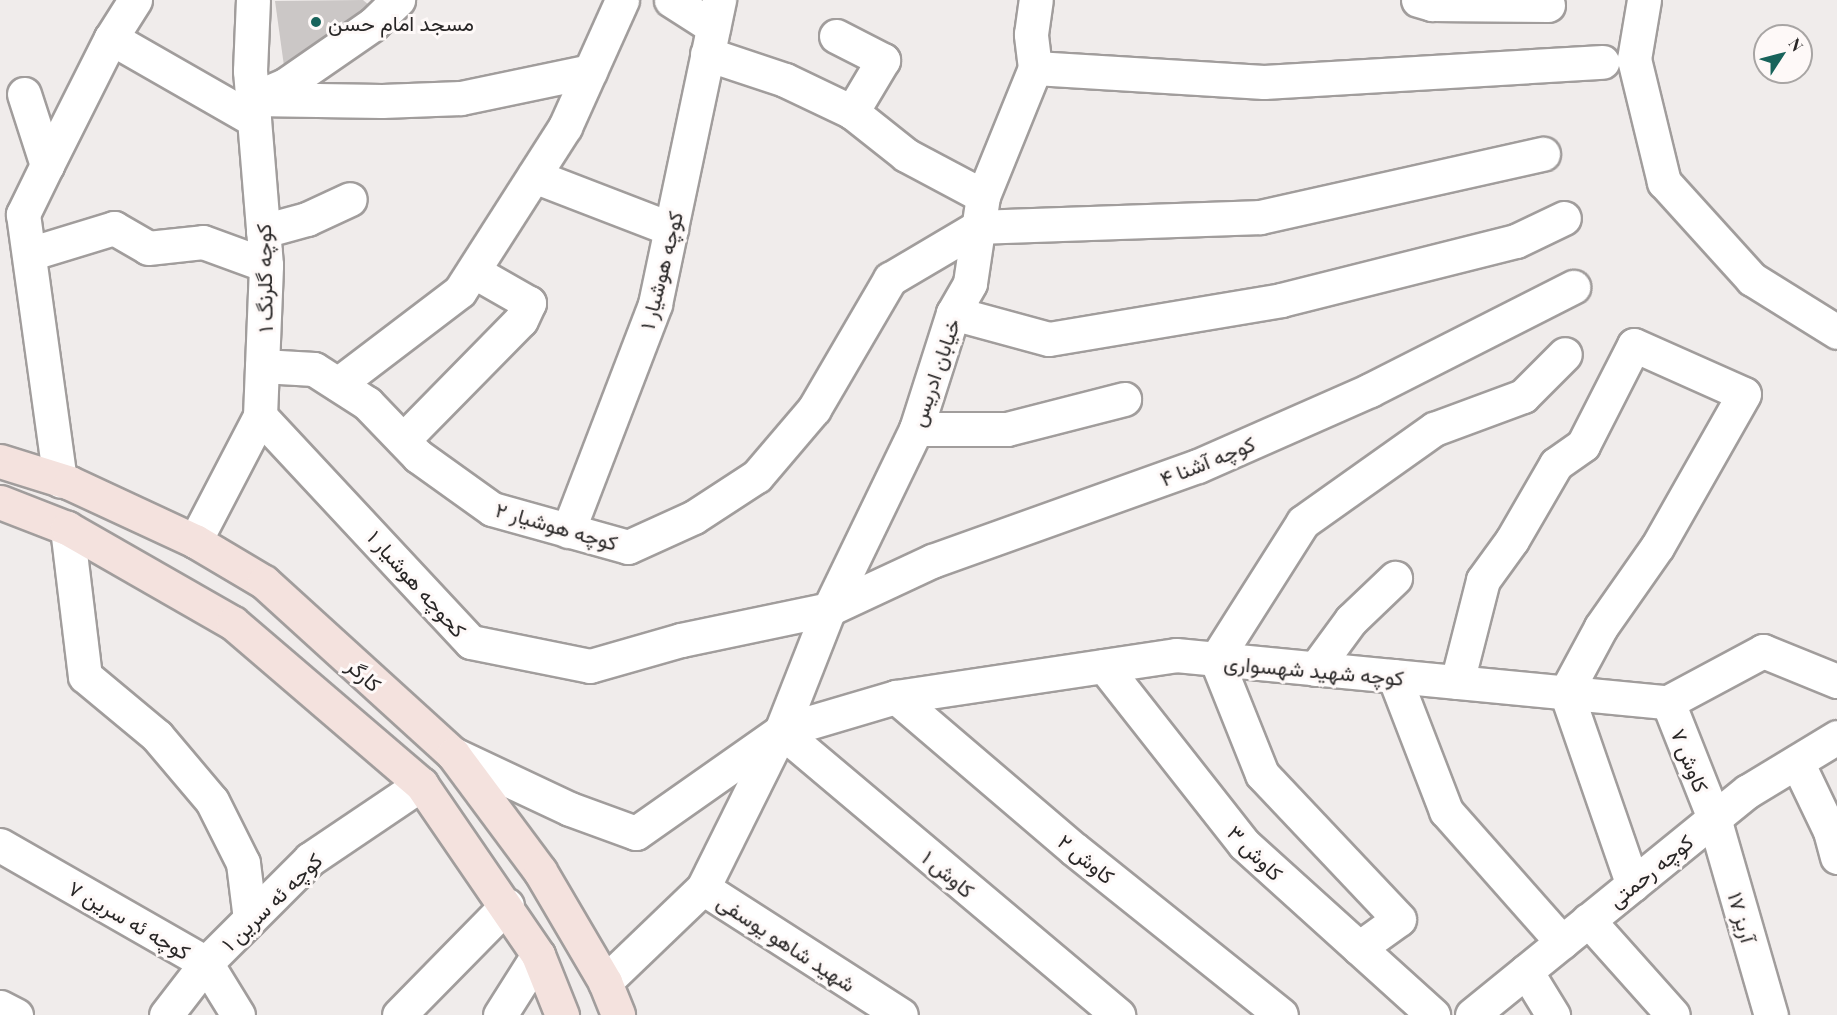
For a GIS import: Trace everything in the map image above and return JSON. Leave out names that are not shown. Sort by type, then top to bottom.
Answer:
[{"type":"main road","name":"کارگر","points":[[0,461],[60,480],[195,541],[264,582],[453,754],[540,871],[605,982],[618,1015]]},
{"type":"main road","points":[[0,502],[66,528],[233,623],[421,784],[507,904],[538,955],[562,1015]]},
{"type":"street","points":[[60,480],[23,214],[111,38],[135,0]]},
{"type":"street","name":"کوچه گلرنگ ۱","points":[[195,541],[260,416],[266,265],[254,110],[253,0]]},
{"type":"street","points":[[254,110],[373,24],[398,0]]},
{"type":"street","points":[[338,384],[460,291],[565,127],[621,0]]},
{"type":"street","points":[[671,0],[713,27],[785,80],[852,112],[980,212],[1260,217],[1543,154]]},
{"type":"street","name":"خیابان ادریس","points":[[605,982],[703,888],[781,731],[829,609],[916,429],[953,313],[970,283],[980,212],[1035,68],[1031,34],[1036,0]]},
{"type":"street","points":[[1418,0],[1432,4],[1548,5]]},
{"type":"street","points":[[1644,0],[1634,59],[1664,182],[1752,279],[1837,332]]},
{"type":"street","name":"کوچه هوشیار ۱","points":[[568,531],[656,304],[713,27]]},
{"type":"street","points":[[836,36],[883,60],[852,112]]},
{"type":"street","points":[[111,38],[254,110],[461,98],[590,71]]},
{"type":"street","points":[[1035,68],[1264,82],[1602,62]]},
{"type":"street","points":[[24,94],[48,165]]},
{"type":"street","points":[[534,176],[671,229]]},
{"type":"street","points":[[264,231],[307,219],[350,199]]},
{"type":"street","name":"کوچه هوشیار ۲","points":[[262,366],[314,369],[367,403],[418,456],[492,508],[628,546],[694,517],[757,476],[814,409],[890,279],[980,212]]},
{"type":"street","points":[[953,313],[1049,339],[1281,300],[1516,241],[1564,218]]},
{"type":"street","points":[[29,254],[114,228],[148,248],[203,242],[266,265]]},
{"type":"street","points":[[403,440],[521,320],[529,303],[473,271]]},
{"type":"street","name":"کوچه آشنا ۴","points":[[829,609],[932,561],[1198,466],[1370,390],[1573,287]]},
{"type":"street","points":[[1456,682],[1483,580],[1512,540],[1556,464],[1583,445],[1634,345],[1743,394],[1657,547],[1601,627],[1566,692],[1633,885]]},
{"type":"street","points":[[1359,948],[1399,919],[1262,774],[1216,659],[1303,522],[1434,429],[1523,396],[1565,354]]},
{"type":"street","points":[[916,429],[1007,429],[1124,399]]},
{"type":"street","name":"کحوچه هوشیار ۱","points":[[260,416],[471,642],[590,666],[681,640],[829,609]]},
{"type":"street","points":[[66,528],[85,676],[157,736],[212,801],[243,863],[250,919]]},
{"type":"street","points":[[1315,669],[1351,620],[1395,578]]},
{"type":"street","points":[[1668,702],[1763,651],[1837,681]]},
{"type":"street","name":"کوچه شهید شهسواری","points":[[781,731],[896,697],[1176,656],[1668,702]]},
{"type":"street","name":"کاوش ۳","points":[[1104,666],[1244,844],[1433,1015]]},
{"type":"street","points":[[1394,676],[1446,811],[1562,942]]},
{"type":"street","name":"کاوش ۲","points":[[896,697],[1074,849],[1281,1015]]},
{"type":"street","name":"کاوش ۷","points":[[1668,702],[1714,819]]},
{"type":"street","points":[[453,754],[570,809],[636,833],[781,731]]},
{"type":"street","name":"کاوش ۱","points":[[781,731],[1118,1015]]},
{"type":"street","name":"کوچه رحمتی","points":[[1472,1015],[1748,791],[1837,737]]},
{"type":"street","points":[[1797,762],[1830,831],[1837,857]]},
{"type":"street","name":"کوچه ئه سرین ۱","points":[[166,1015],[206,963],[310,859],[421,784]]},
{"type":"street","name":"آریز ۱۷","points":[[1714,819],[1771,1015]]},
{"type":"street","name":"کوچه ئه سرین ۷","points":[[0,845],[206,963],[238,1015]]},
{"type":"street","name":"شهید شاهو یوسفی","points":[[703,888],[901,1015]]},
{"type":"street","points":[[399,1015],[507,904]]},
{"type":"street","points":[[1588,920],[1673,1015]]},
{"type":"street","points":[[500,1015],[538,955]]},
{"type":"street","points":[[1526,971],[1553,1015]]},
{"type":"street","points":[[0,1007],[16,1015]]},
{"type":"building","name":"مسجد امام حسن","points":[[363,0],[369,5],[338,39],[284,66],[275,1]]},
{"type":"place","name":"مسجد امام حسن","points":[[316,22]]}]
